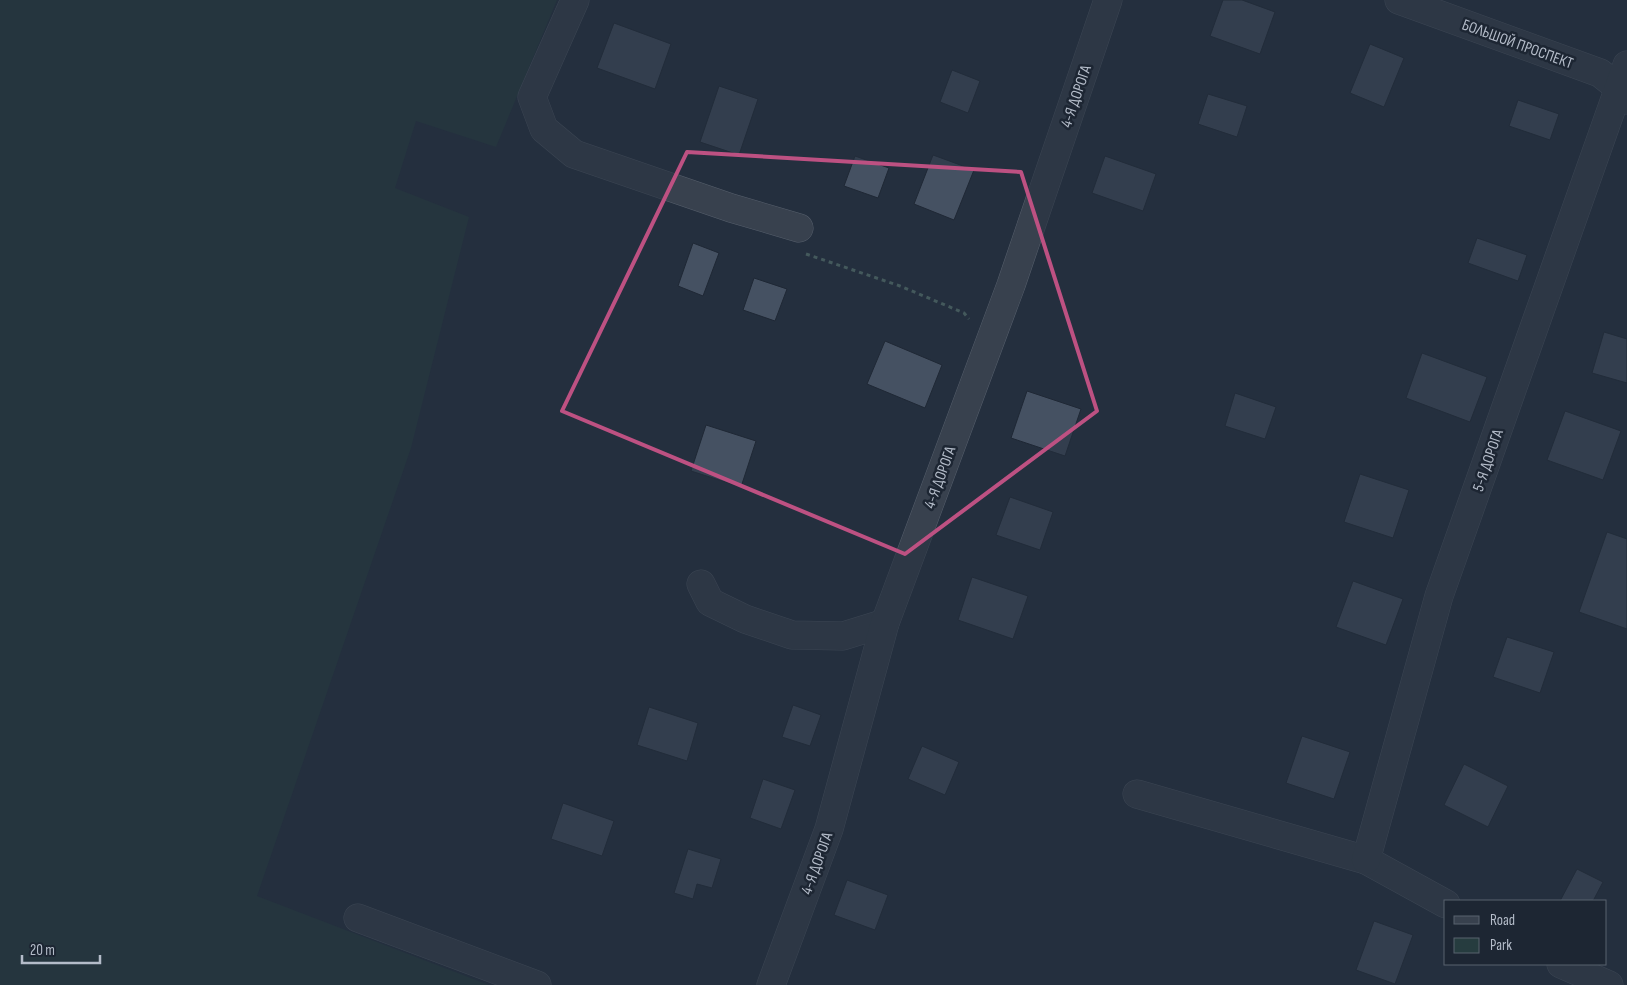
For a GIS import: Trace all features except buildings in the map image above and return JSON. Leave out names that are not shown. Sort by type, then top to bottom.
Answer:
[{"type":"street","points":[[574,0],[532,97],[544,129],[574,154],[731,208],[799,240]]},
{"type":"street","name":"4-Я ДОРОГА","points":[[771,985],[829,829],[885,623],[1011,285],[1108,0]]},
{"type":"street","name":"БОЛЬШОЙ ПРОСПЕКТ","points":[[1399,0],[1624,84]]},
{"type":"street","name":"5-Я ДОРОГА","points":[[1366,860],[1439,596],[1624,84]]},
{"type":"street","points":[[701,584],[710,602],[745,620],[792,635],[843,636],[885,623]]},
{"type":"street","points":[[1137,794],[1366,860],[1444,903]]},
{"type":"street","points":[[358,918],[537,985]]},
{"type":"street","points":[[1563,965],[1609,985]]},
{"type":"path","points":[[799,240],[964,313],[990,341]]},
{"type":"highlighted area","points":[[687,152],[1021,172],[1097,411],[905,554],[562,411]]},
{"type":"green space","points":[[0,0],[557,0],[496,147],[416,121],[395,188],[469,217],[411,448],[257,896],[489,985],[0,985]]}]
